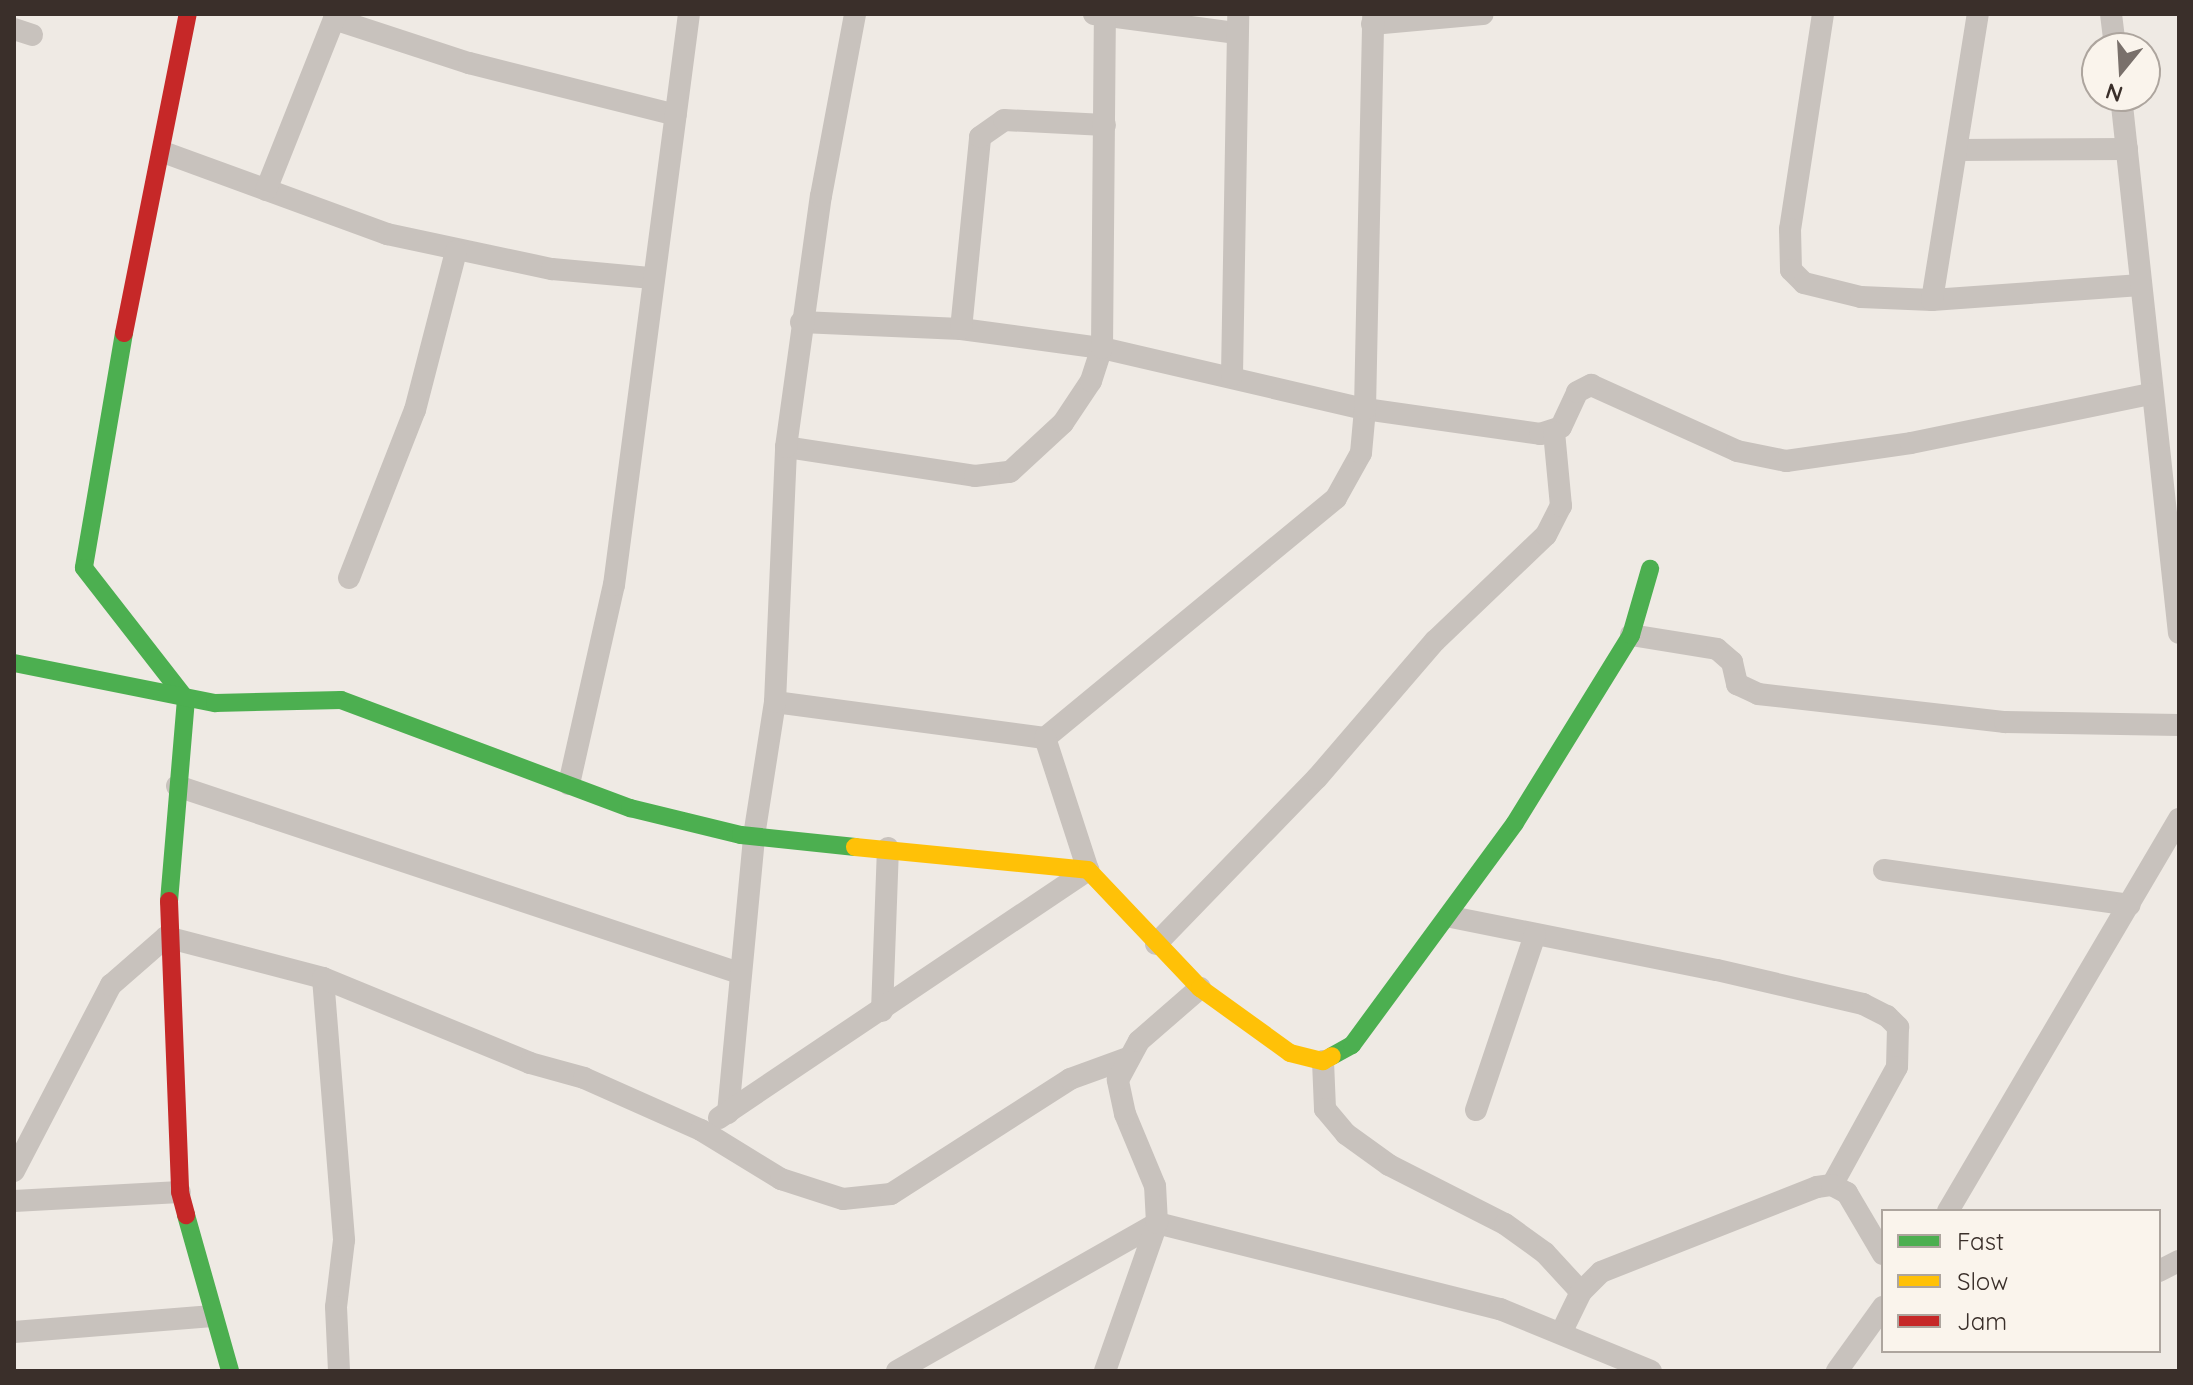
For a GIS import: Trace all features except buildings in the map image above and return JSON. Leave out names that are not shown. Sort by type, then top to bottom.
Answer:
[{"type":"street","points":[[188,14],[163,152],[102,443],[84,568],[186,699],[166,937],[180,1192],[212,1316],[230,1371]]},
{"type":"street","points":[[569,784],[614,585],[650,278],[689,14]]},
{"type":"street","points":[[728,1113],[754,836],[775,702],[786,447],[801,322],[855,14]]},
{"type":"street","points":[[775,702],[1045,738],[1184,617],[1336,498],[1361,453],[1365,409],[1372,19],[1483,14]]},
{"type":"street","points":[[1823,14],[1790,229],[1791,270],[1804,283],[1824,290],[1932,300],[2140,285]]},
{"type":"street","points":[[1932,300],[1959,150],[1978,14]]},
{"type":"street","points":[[786,447],[975,476],[1010,472],[1063,423],[1091,381],[1102,348],[1105,125],[1100,15],[1238,24],[1232,375]]},
{"type":"street","points":[[266,190],[335,16],[469,63],[676,115]]},
{"type":"street","points":[[2123,112],[2150,394],[2179,633]]},
{"type":"street","points":[[961,329],[980,137],[1004,120],[1105,125]]},
{"type":"street","points":[[1959,150],[2127,149]]},
{"type":"street","points":[[163,152],[387,234],[456,251],[650,278]]},
{"type":"street","points":[[349,578],[415,410],[456,251]]},
{"type":"street","points":[[801,322],[961,329],[1102,348],[1232,375],[1365,409],[1554,432]]},
{"type":"street","points":[[1156,944],[1317,778],[1435,641],[1546,535],[1561,506],[1554,432],[1577,392],[1591,385],[1737,451],[1786,461],[1911,443],[2150,394]]},
{"type":"street","points":[[1045,738],[1088,870],[1200,988],[1290,1053],[1323,1061],[1352,1045],[1451,917],[1631,635],[1650,569]]},
{"type":"street","points":[[1631,635],[1717,649],[1732,662],[1737,684],[1758,694],[2005,722],[2179,725]]},
{"type":"street","points":[[14,663],[186,699],[341,700],[630,808],[754,836],[1088,870]]},
{"type":"street","points":[[177,786],[739,973]]},
{"type":"street","points":[[1952,1204],[2179,819]]},
{"type":"street","points":[[882,1011],[888,848]]},
{"type":"street","points":[[701,1130],[1088,870]]},
{"type":"street","points":[[1884,870],[2130,905]]},
{"type":"street","points":[[1451,917],[1849,1001],[1887,1016],[1898,1027],[1897,1067],[1832,1185],[1626,1260],[1581,1292],[1562,1331]]},
{"type":"street","points":[[1476,1110],[1535,935]]},
{"type":"street","points":[[166,937],[323,978],[701,1130],[781,1179],[843,1199],[868,1200],[891,1194],[1070,1079],[1125,1059],[1200,988]]},
{"type":"street","points":[[14,1171],[111,985],[166,937]]},
{"type":"street","points":[[323,978],[344,1240],[336,1307],[339,1371]]},
{"type":"street","points":[[1105,1371],[1157,1223],[1155,1186],[1125,1114],[1118,1080],[1125,1059]]},
{"type":"street","points":[[1323,1061],[1325,1109],[1346,1134],[1389,1165],[1505,1224],[1545,1253],[1581,1292]]},
{"type":"street","points":[[1832,1185],[1847,1193],[1881,1251]]},
{"type":"street","points":[[14,1201],[180,1192]]},
{"type":"street","points":[[897,1371],[1157,1223],[1394,1279],[1562,1331],[1651,1371]]},
{"type":"street","points":[[2161,1270],[2179,1261]]},
{"type":"street","points":[[1837,1371],[1881,1310]]},
{"type":"street","points":[[14,1332],[212,1316]]},
{"type":"traffic: fast","points":[[124,333],[84,568],[186,699],[169,901]]},
{"type":"traffic: fast","points":[[1332,1056],[1352,1045],[1515,823],[1631,635],[1650,569]]},
{"type":"traffic: fast","points":[[14,663],[215,703],[341,700],[630,808],[741,835],[855,847]]},
{"type":"traffic: fast","points":[[186,1215],[230,1371]]},
{"type":"traffic: slow","points":[[855,847],[1088,870],[1200,988],[1290,1053],[1323,1061],[1332,1056]]},
{"type":"traffic: jam","points":[[124,333],[188,14]]},
{"type":"traffic: jam","points":[[169,901],[180,1192],[186,1215]]}]
